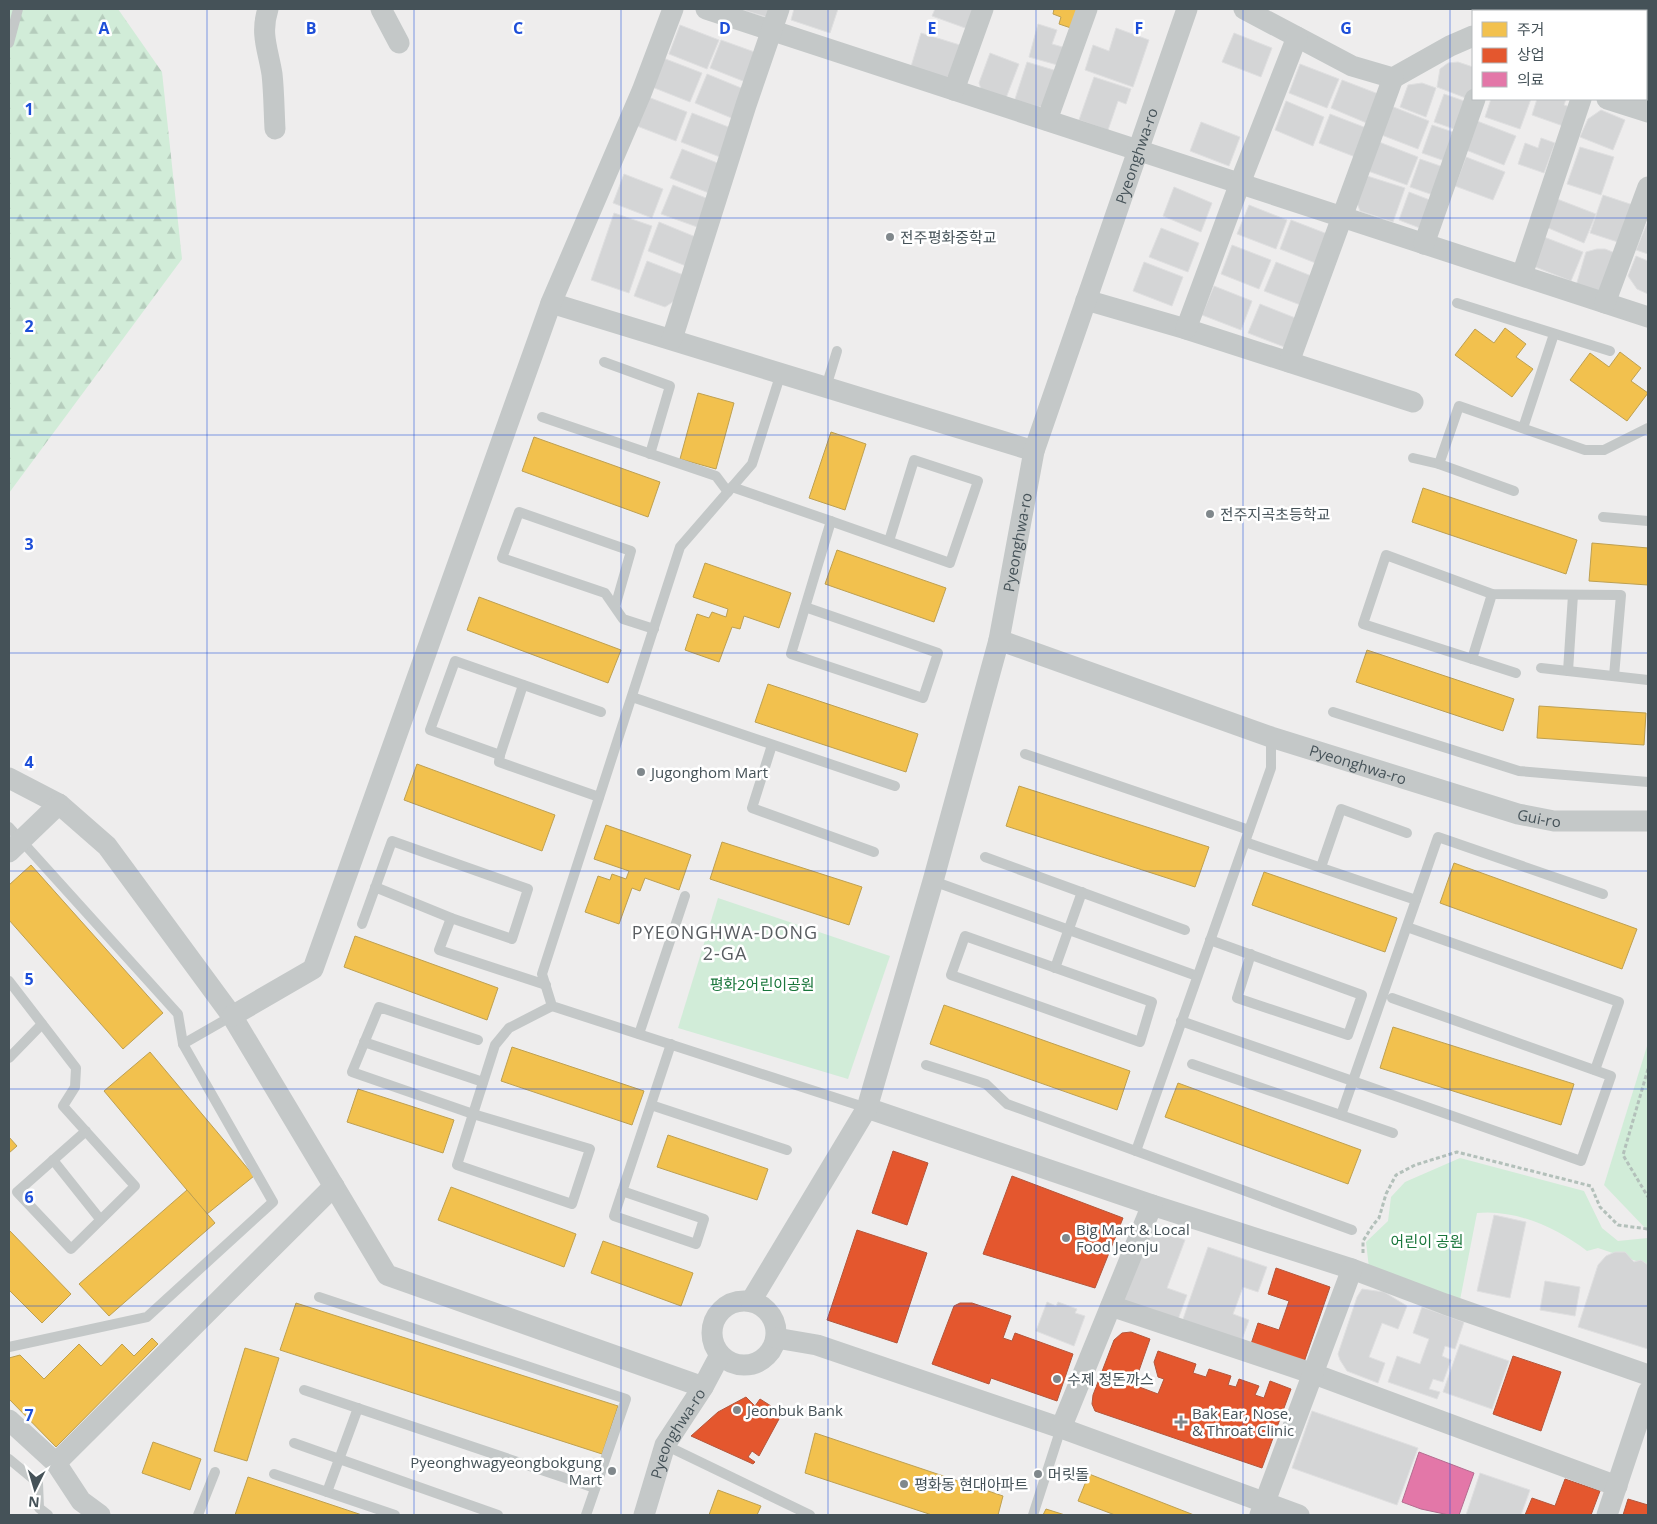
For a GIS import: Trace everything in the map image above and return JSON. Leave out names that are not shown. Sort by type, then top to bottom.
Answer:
[{"type":"street","points":[[268,9],[264,21],[264,37],[272,75],[274,129]]},
{"type":"street","points":[[381,9],[399,43]]},
{"type":"street","points":[[232,1016],[312,969],[551,302],[642,91],[673,9]]},
{"type":"street","points":[[706,9],[1648,317]]},
{"type":"street","points":[[672,339],[746,105],[779,9]]},
{"type":"street","points":[[954,90],[982,9]]},
{"type":"street","points":[[1047,120],[1087,9]]},
{"type":"street","name":"Pyeonghwa-ro","points":[[1187,9],[1034,451],[999,640],[1271,737],[1435,787]]},
{"type":"street","points":[[1244,9],[1352,66],[1393,78]]},
{"type":"street","points":[[1289,362],[1393,78],[1450,46],[1472,36]]},
{"type":"street","points":[[1186,329],[1240,183],[1298,37]]},
{"type":"street","points":[[1450,46],[1472,56]]},
{"type":"street","points":[[1424,244],[1475,100]]},
{"type":"street","points":[[1522,275],[1581,100]]},
{"type":"street","points":[[1610,100],[1648,112]]},
{"type":"street","points":[[1606,303],[1648,187]]},
{"type":"street","points":[[1086,300],[1186,329],[1413,402]]},
{"type":"street","points":[[551,302],[1034,451]]},
{"type":"street","points":[[751,1301],[867,1108],[933,881],[999,640]]},
{"type":"street","points":[[9,778],[59,804],[107,846],[232,1016],[387,1275],[702,1387]]},
{"type":"street","name":"Gui-ro","points":[[1435,787],[1518,814],[1554,821],[1648,821]]},
{"type":"street","points":[[13,840],[59,804]]},
{"type":"street","points":[[867,1108],[1152,1205],[1357,1264],[1445,1304],[1648,1375]]},
{"type":"street","points":[[56,1463],[334,1186]]},
{"type":"street","points":[[1062,1428],[1152,1205]]},
{"type":"street","points":[[1263,1509],[1357,1264]]},
{"type":"street","points":[[737,1301],[751,1301],[762,1306],[771,1315],[776,1326],[776,1338],[772,1350],[764,1358],[753,1364],[742,1365],[730,1362],[720,1355],[713,1344],[711,1330],[715,1317],[724,1307],[737,1301]]},
{"type":"street","points":[[1111,1306],[1314,1374],[1617,1486]]},
{"type":"street","points":[[776,1338],[817,1344],[1062,1428],[1263,1509],[1299,1515]]},
{"type":"street","name":"Pyeonghwa-ro","points":[[644,1515],[665,1445],[720,1355]]},
{"type":"street","points":[[1607,1515],[1648,1392]]},
{"type":"street","points":[[9,1420],[56,1463],[81,1501],[100,1515]]},
{"type":"lane","points":[[9,43],[18,9]]},
{"type":"lane","points":[[1457,303],[1610,351]]},
{"type":"lane","points":[[1523,428],[1554,334]]},
{"type":"lane","points":[[826,387],[837,352]]},
{"type":"lane","points":[[604,362],[670,386],[650,454]]},
{"type":"lane","points":[[552,1006],[542,974],[680,547],[752,464],[781,373]]},
{"type":"lane","points":[[1439,464],[1458,406],[1585,450],[1604,450],[1648,428]]},
{"type":"lane","points":[[542,417],[716,476],[730,489],[831,521],[950,563],[978,481],[914,460],[889,541]]},
{"type":"lane","points":[[1413,458],[1439,464],[1514,491]]},
{"type":"lane","points":[[615,607],[631,552],[519,512],[502,558],[605,593],[623,619],[654,628]]},
{"type":"lane","points":[[1603,517],[1648,522]]},
{"type":"lane","points":[[805,607],[938,653],[923,698],[791,654],[805,607],[831,521]]},
{"type":"lane","points":[[1516,673],[1363,624],[1386,555],[1492,594],[1621,596],[1614,676]]},
{"type":"lane","points":[[1472,659],[1492,594]]},
{"type":"lane","points":[[1568,671],[1573,595]]},
{"type":"lane","points":[[500,755],[430,730],[455,662],[602,712]]},
{"type":"lane","points":[[1541,668],[1648,680]]},
{"type":"lane","points":[[523,685],[499,762],[599,797]]},
{"type":"lane","points":[[632,698],[895,786]]},
{"type":"lane","points":[[1333,712],[1519,771],[1648,782]]},
{"type":"lane","points":[[1136,1151],[1271,768],[1271,737]]},
{"type":"lane","points":[[772,745],[752,808],[874,852]]},
{"type":"lane","points":[[1025,754],[1249,830]]},
{"type":"lane","points":[[1321,867],[1341,809],[1408,834]]},
{"type":"lane","points":[[1341,1115],[1438,837],[1603,894]]},
{"type":"lane","points":[[9,1347],[147,1317],[273,1202],[183,1044],[178,1014],[13,840]]},
{"type":"lane","points":[[362,924],[375,887],[392,841],[528,889],[512,939],[451,918],[375,887]]},
{"type":"lane","points":[[1245,842],[1416,900]]},
{"type":"lane","points":[[985,858],[1185,930]]},
{"type":"lane","points":[[933,881],[1197,976]]},
{"type":"lane","points":[[1055,968],[1082,892]]},
{"type":"lane","points":[[639,1034],[685,896]]},
{"type":"lane","points":[[451,918],[439,950],[546,986]]},
{"type":"lane","points":[[1407,927],[1619,1002],[1595,1070]]},
{"type":"lane","points":[[965,936],[1055,968],[1152,1002],[1140,1042],[951,975],[965,936]]},
{"type":"lane","points":[[1210,940],[1251,954],[1362,995],[1348,1036],[1237,998],[1251,954]]},
{"type":"lane","points":[[10,986],[76,1068],[75,1087],[63,1106],[86,1131],[135,1186],[71,1248],[17,1192],[86,1131]]},
{"type":"lane","points":[[1182,1021],[1581,1161],[1611,1076],[1392,998]]},
{"type":"lane","points":[[478,1040],[379,1007],[352,1072],[473,1114],[590,1149],[572,1204],[457,1165],[473,1114],[483,1082],[495,1045],[509,1028],[552,1006],[867,1108]]},
{"type":"lane","points":[[183,1044],[232,1016]]},
{"type":"lane","points":[[9,1058],[42,1024]]},
{"type":"lane","points":[[364,1042],[483,1082]]},
{"type":"lane","points":[[622,1191],[704,1219],[696,1244],[614,1216],[622,1191],[651,1105],[672,1044]]},
{"type":"lane","points":[[1192,1064],[1393,1133]]},
{"type":"lane","points":[[926,1065],[986,1084],[1007,1104],[1352,1230]]},
{"type":"lane","points":[[651,1105],[787,1150]]},
{"type":"lane","points":[[53,1160],[100,1219]]},
{"type":"lane","points":[[319,1297],[626,1399],[586,1515]]},
{"type":"lane","points":[[304,1390],[595,1488]]},
{"type":"lane","points":[[327,1492],[358,1408]]},
{"type":"lane","points":[[1034,1515],[1062,1428]]},
{"type":"lane","points":[[294,1443],[498,1515]]},
{"type":"lane","points":[[665,1445],[809,1515]]},
{"type":"lane","points":[[9,1460],[38,1483],[39,1508],[48,1515]]},
{"type":"lane","points":[[198,1515],[215,1472]]},
{"type":"lane","points":[[274,1474],[395,1515]]},
{"type":"path","points":[[1648,1069],[1623,1155],[1648,1197]]},
{"type":"path","points":[[1357,1264],[1363,1240],[1379,1218],[1386,1194],[1396,1175],[1415,1165],[1457,1152],[1591,1186],[1600,1206],[1618,1225],[1648,1229]]},
{"type":"green space","points":[[9,9],[118,9],[162,72],[182,259],[9,493]]},
{"type":"green space","name":"평화2어린이공원","points":[[718,898],[890,956],[848,1079],[678,1028]]},
{"type":"green space","points":[[1648,1043],[1648,1231],[1604,1185]]},
{"type":"green space","name":"어린이 공원","points":[[1460,1158],[1584,1191],[1602,1228],[1618,1241],[1648,1238],[1648,1265],[1598,1248],[1587,1251],[1563,1235],[1521,1217],[1506,1214],[1477,1213],[1460,1300],[1369,1268],[1366,1242],[1388,1221],[1391,1197],[1405,1182]]},
{"type":"building: 주거","points":[[1054,9],[1077,9],[1071,28],[1059,24],[1061,17],[1053,14]]},
{"type":"building: 주거","points":[[1505,328],[1526,344],[1516,357],[1533,369],[1512,397],[1455,355],[1475,329],[1494,343]]},
{"type":"building: 주거","points":[[1620,352],[1641,368],[1631,381],[1648,393],[1627,421],[1570,380],[1590,353],[1609,367]]},
{"type":"building: 주거","points":[[698,393],[734,403],[716,469],[680,459]]},
{"type":"building: 주거","points":[[831,432],[866,444],[845,510],[809,498]]},
{"type":"building: 주거","points":[[534,437],[660,482],[648,517],[522,471]]},
{"type":"building: 주거","points":[[1423,488],[1577,540],[1566,574],[1412,522]]},
{"type":"building: 주거","points":[[1592,543],[1648,548],[1648,585],[1589,581]]},
{"type":"building: 주거","points":[[837,550],[946,588],[934,622],[825,584]]},
{"type":"building: 주거","points":[[705,563],[791,593],[779,628],[744,616],[740,629],[732,627],[719,662],[685,650],[697,614],[709,618],[712,612],[726,617],[728,609],[693,597]]},
{"type":"building: 주거","points":[[479,597],[621,650],[608,683],[467,630]]},
{"type":"building: 주거","points":[[1367,650],[1514,699],[1503,731],[1356,682]]},
{"type":"building: 주거","points":[[768,684],[918,734],[906,772],[755,722]]},
{"type":"building: 주거","points":[[1539,706],[1646,713],[1644,745],[1537,738]]},
{"type":"building: 주거","points":[[417,764],[555,815],[542,851],[404,800]]},
{"type":"building: 주거","points":[[1019,786],[1209,847],[1195,887],[1006,826]]},
{"type":"building: 주거","points":[[606,825],[691,855],[679,890],[645,878],[640,891],[632,888],[619,924],[585,912],[598,876],[610,880],[612,874],[626,879],[629,871],[594,859]]},
{"type":"building: 주거","points":[[722,842],[862,887],[849,925],[710,879]]},
{"type":"building: 주거","points":[[1454,863],[1637,929],[1622,969],[1440,903]]},
{"type":"building: 주거","points":[[31,865],[163,1013],[123,1049],[9,920],[9,885]]},
{"type":"building: 주거","points":[[1264,872],[1397,918],[1385,952],[1252,905]]},
{"type":"building: 주거","points":[[355,936],[498,988],[487,1020],[344,967]]},
{"type":"building: 주거","points":[[944,1005],[1130,1071],[1117,1110],[930,1044]]},
{"type":"building: 주거","points":[[1393,1027],[1574,1084],[1561,1125],[1380,1068]]},
{"type":"building: 주거","points":[[512,1047],[644,1091],[632,1125],[501,1081]]},
{"type":"building: 주거","points":[[150,1052],[254,1176],[207,1214],[104,1091]]},
{"type":"building: 주거","points":[[1178,1083],[1361,1150],[1348,1184],[1165,1117]]},
{"type":"building: 주거","points":[[358,1089],[454,1120],[443,1153],[347,1122]]},
{"type":"building: 주거","points":[[668,1135],[768,1169],[757,1200],[657,1167]]},
{"type":"building: 주거","points":[[9,1137],[17,1146],[9,1153]]},
{"type":"building: 주거","points":[[451,1187],[576,1234],[564,1267],[438,1220]]},
{"type":"building: 주거","points":[[187,1190],[215,1223],[109,1316],[79,1284]]},
{"type":"building: 주거","points":[[9,1230],[71,1294],[42,1323],[9,1290]]},
{"type":"building: 주거","points":[[603,1241],[693,1273],[681,1306],[591,1273]]},
{"type":"building: 주거","points":[[296,1303],[618,1406],[602,1454],[280,1350]]},
{"type":"building: 주거","points":[[152,1338],[158,1344],[56,1447],[9,1399],[9,1358],[20,1355],[44,1379],[79,1344],[101,1366],[122,1344],[134,1356]]},
{"type":"building: 주거","points":[[245,1348],[279,1358],[247,1461],[214,1451]]},
{"type":"building: 주거","name":"평화동 현대아파트","points":[[815,1433],[1003,1496],[998,1515],[932,1515],[805,1473]]},
{"type":"building: 주거","points":[[153,1442],[201,1459],[190,1490],[142,1473]]},
{"type":"building: 주거","points":[[1089,1474],[1194,1515],[1115,1515],[1078,1501]]},
{"type":"building: 주거","points":[[248,1477],[362,1515],[235,1515]]},
{"type":"building: 주거","points":[[718,1490],[761,1506],[757,1515],[709,1515]]},
{"type":"building: 주거","points":[[1046,1509],[1065,1515],[1043,1515]]},
{"type":"building: 상업","points":[[893,1151],[928,1163],[907,1225],[872,1213]]},
{"type":"building: 상업","points":[[1012,1176],[1123,1218],[1095,1288],[983,1254]]},
{"type":"building: 상업","points":[[857,1230],[927,1253],[897,1343],[827,1320]]},
{"type":"building: 상업","points":[[1276,1268],[1330,1287],[1303,1365],[1250,1347],[1258,1323],[1279,1330],[1289,1301],[1268,1294]]},
{"type":"building: 상업","points":[[960,1303],[972,1303],[1011,1316],[1003,1338],[1012,1341],[1015,1333],[1073,1354],[1057,1401],[991,1378],[989,1384],[932,1364],[954,1306]]},
{"type":"building: 상업","points":[[1131,1332],[1150,1339],[1134,1385],[1158,1394],[1164,1379],[1158,1377],[1154,1362],[1158,1351],[1196,1364],[1193,1373],[1206,1377],[1209,1369],[1231,1376],[1228,1385],[1236,1387],[1239,1379],[1259,1386],[1255,1395],[1264,1398],[1270,1381],[1291,1389],[1262,1468],[1095,1411],[1092,1404],[1093,1395],[1114,1340],[1122,1333]]},
{"type":"building: 상업","points":[[1513,1356],[1561,1372],[1541,1431],[1493,1414]]},
{"type":"building: 상업","points":[[746,1397],[755,1406],[760,1399],[771,1406],[779,1419],[759,1456],[752,1451],[748,1457],[755,1462],[753,1464],[691,1436],[718,1412]]},
{"type":"building: 상업","points":[[1565,1479],[1600,1491],[1591,1515],[1525,1515],[1532,1498],[1555,1506]]},
{"type":"building: 상업","points":[[1628,1499],[1648,1505],[1648,1515],[1623,1515]]},
{"type":"building: 의료","points":[[1419,1452],[1474,1473],[1459,1515],[1449,1515],[1421,1509],[1402,1502]]},
{"type":"building: 기타","points":[[740,9],[773,9],[770,18]]},
{"type":"building: 기타","points":[[794,9],[838,9],[830,33],[791,20]]},
{"type":"building: 기타","points":[[935,9],[976,9],[968,29],[932,16]]},
{"type":"building: 기타","points":[[1038,24],[1057,30],[1052,44],[1066,48],[1061,66],[1029,57]]},
{"type":"building: 기타","points":[[680,25],[719,40],[707,69],[669,54]]},
{"type":"building: 기타","points":[[1116,28],[1149,40],[1133,87],[1085,70],[1093,45],[1109,51]]},
{"type":"building: 기타","points":[[921,33],[963,46],[955,73],[942,80],[910,70]]},
{"type":"building: 기타","points":[[1234,33],[1272,48],[1261,77],[1222,62]]},
{"type":"building: 기타","points":[[721,40],[760,54],[748,83],[710,68]]},
{"type":"building: 기타","points":[[990,53],[1019,64],[1006,98],[981,89],[979,83]]},
{"type":"building: 기타","points":[[663,58],[702,73],[690,102],[652,87]]},
{"type":"building: 기타","points":[[1027,62],[1057,71],[1046,104],[1035,109],[1014,102]]},
{"type":"building: 기타","points":[[1458,62],[1472,67],[1471,100],[1437,87],[1440,69],[1448,63]]},
{"type":"building: 기타","points":[[1300,64],[1339,79],[1327,108],[1289,93]]},
{"type":"building: 기타","points":[[1647,68],[1648,69],[1648,102],[1643,100],[1647,100]]},
{"type":"building: 기타","points":[[707,74],[746,90],[734,119],[695,103]]},
{"type":"building: 기타","points":[[1094,77],[1131,89],[1126,104],[1118,101],[1108,130],[1079,120]]},
{"type":"building: 기타","points":[[1342,80],[1381,95],[1369,124],[1331,108]]},
{"type":"building: 기타","points":[[1422,83],[1436,88],[1426,117],[1400,107],[1408,85]]},
{"type":"building: 기타","points":[[1444,94],[1470,103],[1460,131],[1434,122]]},
{"type":"building: 기타","points":[[648,97],[687,112],[676,141],[637,126]]},
{"type":"building: 기타","points":[[1491,100],[1531,100],[1520,129],[1485,117]]},
{"type":"building: 기타","points":[[1537,100],[1566,100],[1564,105],[1573,108],[1566,127],[1532,115]]},
{"type":"building: 기타","points":[[1286,101],[1324,117],[1313,146],[1275,130]]},
{"type":"building: 기타","points":[[1391,106],[1429,121],[1418,149],[1379,134]]},
{"type":"building: 기타","points":[[1601,110],[1625,120],[1613,150],[1580,137],[1588,119]]},
{"type":"building: 기타","points":[[692,113],[731,128],[720,157],[681,142]]},
{"type":"building: 기타","points":[[1330,114],[1369,129],[1358,158],[1319,143]]},
{"type":"building: 기타","points":[[1477,121],[1516,136],[1504,165],[1466,150]]},
{"type":"building: 기타","points":[[1201,122],[1240,137],[1229,166],[1190,151]]},
{"type":"building: 기타","points":[[1432,125],[1459,134],[1448,162],[1422,153]]},
{"type":"building: 기타","points":[[1541,138],[1555,143],[1544,173],[1518,164],[1525,143],[1538,148]]},
{"type":"building: 기타","points":[[1379,142],[1418,157],[1407,185],[1368,171]]},
{"type":"building: 기타","points":[[1580,147],[1614,157],[1601,195],[1567,184]]},
{"type":"building: 기타","points":[[682,149],[720,164],[709,193],[670,178]]},
{"type":"building: 기타","points":[[1466,157],[1505,172],[1493,200],[1455,186]]},
{"type":"building: 기타","points":[[1420,159],[1446,168],[1436,196],[1410,187]]},
{"type":"building: 기타","points":[[624,174],[663,189],[652,218],[613,203]]},
{"type":"building: 기타","points":[[1364,175],[1405,188],[1393,222],[1360,211],[1356,200]]},
{"type":"building: 기타","points":[[673,185],[711,200],[700,228],[661,214]]},
{"type":"building: 기타","points":[[1174,187],[1212,203],[1201,232],[1163,216]]},
{"type":"building: 기타","points":[[1409,192],[1435,202],[1425,230],[1399,220]]},
{"type":"building: 기타","points":[[1603,195],[1636,206],[1624,244],[1590,233]]},
{"type":"building: 기타","points":[[1557,199],[1596,214],[1584,243],[1546,227]]},
{"type":"building: 기타","points":[[1249,205],[1287,220],[1276,249],[1237,234]]},
{"type":"building: 기타","points":[[614,213],[652,226],[629,293],[591,280]]},
{"type":"building: 기타","points":[[1291,220],[1330,235],[1318,264],[1280,249]]},
{"type":"building: 기타","points":[[1648,221],[1648,254],[1636,250]]},
{"type":"building: 기타","points":[[659,222],[698,238],[686,266],[648,251]]},
{"type":"building: 기타","points":[[1161,228],[1199,243],[1188,272],[1149,257]]},
{"type":"building: 기타","points":[[1544,237],[1583,252],[1571,281],[1533,266]]},
{"type":"building: 기타","points":[[1232,245],[1271,260],[1259,289],[1221,274]]},
{"type":"building: 기타","points":[[1605,249],[1620,255],[1606,289],[1593,294],[1575,289],[1586,252]]},
{"type":"building: 기타","points":[[1636,256],[1648,261],[1648,294],[1637,289],[1628,276]]},
{"type":"building: 기타","points":[[647,261],[686,276],[677,299],[665,307],[634,296]]},
{"type":"building: 기타","points":[[1144,262],[1183,277],[1172,306],[1133,291]]},
{"type":"building: 기타","points":[[1276,262],[1314,277],[1303,306],[1264,291]]},
{"type":"building: 기타","points":[[1214,286],[1252,301],[1241,330],[1202,315]]},
{"type":"building: 기타","points":[[1260,304],[1298,319],[1287,348],[1248,333]]},
{"type":"building: 기타","points":[[1494,1215],[1526,1222],[1510,1298],[1477,1291]]},
{"type":"building: 기타","points":[[1148,1226],[1185,1240],[1167,1288],[1187,1295],[1177,1322],[1121,1301]]},
{"type":"building: 기타","points":[[1208,1247],[1267,1267],[1258,1292],[1243,1287],[1233,1314],[1249,1320],[1241,1342],[1182,1322]]},
{"type":"building: 기타","points":[[1615,1252],[1625,1252],[1634,1262],[1641,1260],[1648,1265],[1648,1349],[1578,1327],[1598,1265],[1606,1256]]},
{"type":"building: 기타","points":[[1545,1281],[1580,1287],[1575,1316],[1540,1310]]},
{"type":"building: 기타","points":[[1362,1289],[1384,1292],[1407,1306],[1398,1329],[1382,1323],[1369,1357],[1385,1363],[1378,1383],[1347,1371],[1338,1354],[1357,1297]]},
{"type":"building: 기타","points":[[1047,1302],[1056,1306],[1058,1302],[1077,1309],[1075,1313],[1085,1316],[1074,1346],[1036,1331]]},
{"type":"building: 기타","points":[[1422,1307],[1464,1322],[1455,1349],[1445,1346],[1442,1356],[1451,1360],[1443,1382],[1433,1379],[1429,1389],[1440,1392],[1437,1399],[1388,1382],[1397,1356],[1420,1364],[1429,1339],[1413,1333]]},
{"type":"building: 기타","points":[[1460,1344],[1509,1361],[1492,1409],[1443,1392]]},
{"type":"building: 기타","points":[[1312,1411],[1418,1448],[1397,1505],[1292,1468]]},
{"type":"building: 기타","points":[[1480,1473],[1530,1490],[1521,1515],[1466,1515]]},
{"type":"place","name":"전주평화중학교","points":[[890,237]]},
{"type":"place","name":"전주지곡초등학교","points":[[1210,514]]},
{"type":"place","name":"Jugonghom Mart","points":[[641,772]]},
{"type":"place","name":"Big Mart & Local Food Jeonju","points":[[1066,1238]]},
{"type":"place","name":"수제 정돈까스","points":[[1057,1379]]},
{"type":"place","name":"Jeonbuk Bank","points":[[737,1410]]},
{"type":"place","name":"Bak Ear, Nose, & Throat Clinic","points":[[1181,1422]]},
{"type":"place","name":"Pyeonghwagyeongbokgung Mart","points":[[612,1471]]},
{"type":"place","name":"머릿돌","points":[[1038,1474]]},
{"type":"place","name":"평화동 현대아파트","points":[[904,1484]]},
{"type":"district","name":"PYEONGHWA-DONG 2-GA","points":[[725,942]]}]
